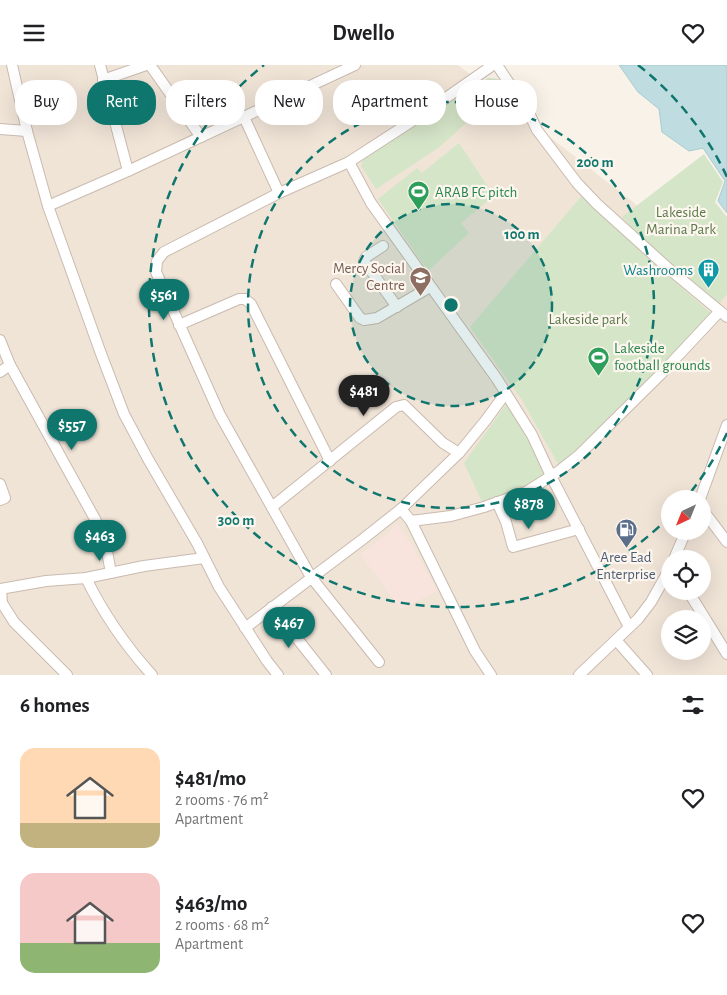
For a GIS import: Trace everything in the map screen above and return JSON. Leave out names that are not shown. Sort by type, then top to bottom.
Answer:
[{"type":"street","points":[[12,65],[27,131],[48,206],[124,414],[197,543],[219,587],[278,675]]},
{"type":"street","points":[[100,65],[103,80],[146,65]]},
{"type":"street","points":[[150,65],[201,137]]},
{"type":"street","points":[[245,117],[355,65]]},
{"type":"street","points":[[379,662],[311,577],[220,415],[156,272],[157,261],[164,252],[279,193],[349,162],[423,114],[493,65]]},
{"type":"street","points":[[411,521],[451,516],[497,502],[526,492],[551,476],[578,456],[723,315],[597,204],[577,183],[537,130],[529,113],[497,65]]},
{"type":"street","points":[[245,119],[279,193]]},
{"type":"street","points":[[115,125],[128,171]]},
{"type":"street","points":[[48,206],[227,125]]},
{"type":"street","points":[[0,129],[27,131]]},
{"type":"street","points":[[349,162],[371,203],[488,366],[532,435],[551,476],[629,627]]},
{"type":"street","points":[[383,246],[366,257],[364,261],[398,307]]},
{"type":"street","points":[[336,283],[360,318],[364,320],[398,307],[430,287]]},
{"type":"street","points":[[179,325],[238,299],[245,299],[251,304],[330,461]]},
{"type":"street","points":[[0,340],[10,365],[95,519],[106,546],[111,573]]},
{"type":"street","points":[[0,372],[10,365]]},
{"type":"street","points":[[245,628],[401,509],[459,453],[486,421],[505,393]]},
{"type":"street","points":[[272,507],[396,407],[404,405],[443,443],[459,453]]},
{"type":"street","points":[[703,490],[726,430]]},
{"type":"street","points":[[0,484],[5,498],[0,500]]},
{"type":"street","points":[[497,502],[506,522],[513,547],[579,529]]},
{"type":"street","points":[[401,509],[411,521],[474,651],[491,675]]},
{"type":"street","points":[[711,521],[727,542]]},
{"type":"street","points":[[67,675],[14,622],[2,603],[0,589],[46,581],[86,578],[144,566],[204,558]]},
{"type":"street","points":[[86,578],[101,609],[145,673]]},
{"type":"street","points":[[585,673],[638,619],[661,584]]},
{"type":"street","points":[[694,600],[727,654]]},
{"type":"street","points":[[272,607],[326,675]]},
{"type":"street","points":[[616,640],[647,675]]},
{"type":"shaded area","points":[[0,65],[458,65],[477,80],[456,80],[456,125],[535,125],[717,268],[727,285],[727,675],[0,675]]},
{"type":"shaded area","points":[[397,523],[415,550],[437,591],[401,609],[360,554],[387,534]]},
{"type":"green space","points":[[488,78],[499,80],[485,80]]},
{"type":"green space","points":[[456,99],[456,125],[464,125],[438,148],[376,189],[361,166],[364,158],[415,125],[446,125],[446,105]]},
{"type":"green space","name":"ARAB FC pitch","points":[[459,143],[494,196],[461,223],[469,233],[428,271],[378,199],[417,168],[422,173]]},
{"type":"green space","name":"Lakeside Marina Park","points":[[704,154],[723,182],[715,202],[727,217],[727,294],[717,306],[664,260],[622,217]]},
{"type":"green space","name":"Lakeside park","points":[[584,193],[643,254],[713,315],[559,466],[522,400],[470,327]]},
{"type":"green space","points":[[505,394],[532,435],[544,474],[520,490],[482,502],[464,463],[505,406]]},
{"type":"water","points":[[619,65],[727,65],[727,213],[718,201],[725,181],[703,148],[689,151],[662,132],[659,109],[638,92]]},
{"type":"place","name":"ARAB FC pitch","points":[[419,211]]},
{"type":"place","name":"Washrooms","points":[[709,289]]},
{"type":"place","name":"Mercy Social Centre","points":[[421,296]]},
{"type":"place","name":"Lakeside football grounds","points":[[598,376]]},
{"type":"place","name":"Aree Ead Enterprise","points":[[626,548]]}]
